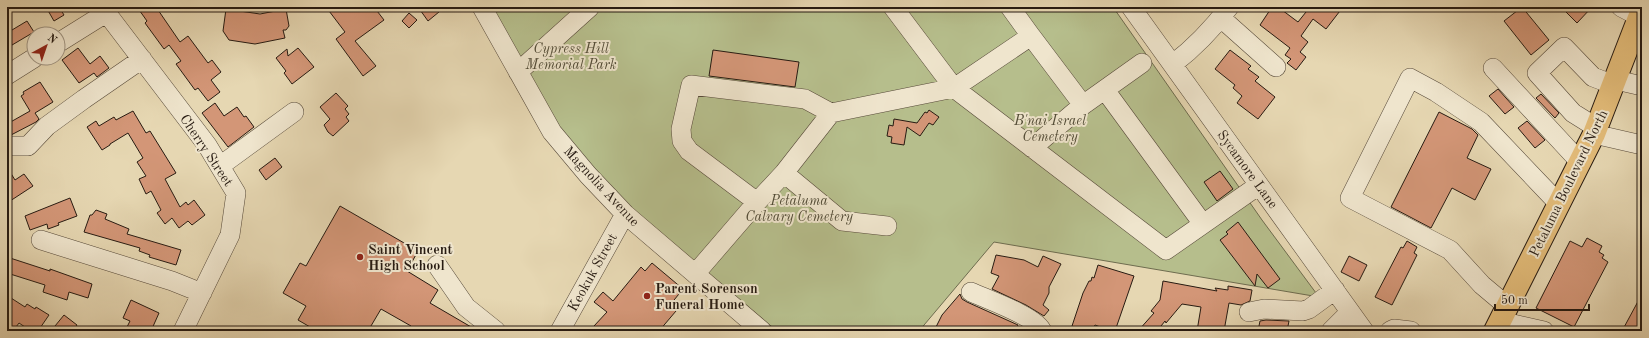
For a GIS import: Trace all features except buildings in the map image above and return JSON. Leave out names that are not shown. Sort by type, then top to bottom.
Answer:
[{"type":"main road","name":"Petaluma Boulevard North","points":[[1501,319],[1596,131],[1639,24]]},
{"type":"street","name":"Magnolia Avenue","points":[[482,7],[552,132],[588,175],[625,214],[762,331]]},
{"type":"street","points":[[518,72],[590,7]]},
{"type":"street","points":[[893,7],[954,88],[1166,250],[1259,185]]},
{"type":"street","points":[[1010,7],[1030,36],[1083,105]]},
{"type":"street","name":"Sycamore Lane","points":[[1132,7],[1364,331]]},
{"type":"street","points":[[1621,7],[1639,24]]},
{"type":"street","points":[[66,37],[104,10]]},
{"type":"street","name":"Cherry Street","points":[[104,10],[207,145],[236,193],[230,235],[183,331]]},
{"type":"street","points":[[1173,64],[1188,52],[1225,12],[1276,67]]},
{"type":"street","points":[[758,202],[689,152],[682,141],[681,129],[691,85],[804,99],[831,113],[954,88],[1030,36]]},
{"type":"street","points":[[1642,86],[1615,83],[1593,77],[1564,47],[1537,73],[1573,113],[1596,131],[1642,145]]},
{"type":"street","points":[[7,146],[28,146],[47,126],[142,59]]},
{"type":"street","points":[[7,75],[26,63]]},
{"type":"street","points":[[1032,148],[1083,105],[1142,63]]},
{"type":"street","points":[[1493,68],[1580,162]]},
{"type":"street","points":[[1544,331],[1501,319],[1482,285],[1450,250],[1350,198],[1410,78],[1436,92],[1481,122],[1559,204]]},
{"type":"street","points":[[1104,90],[1202,224]]},
{"type":"street","points":[[220,166],[294,112]]},
{"type":"street","points":[[695,274],[784,173],[831,113]]},
{"type":"street","points":[[784,173],[842,221],[887,226]]},
{"type":"street","name":"Keokuk Street","points":[[560,331],[625,214]]},
{"type":"street","points":[[41,240],[172,281],[202,293]]},
{"type":"street","points":[[437,265],[466,307],[496,331]]},
{"type":"street","points":[[1250,312],[1264,309],[1303,311],[1309,309],[1334,290]]},
{"type":"street","points":[[971,292],[1030,318],[1040,326],[1042,331]]},
{"type":"street","points":[[1331,331],[1350,312]]},
{"type":"street","points":[[1390,331],[1394,329],[1411,331]]},
{"type":"green space","points":[[488,7],[1113,7],[1262,220],[1319,297],[994,242],[919,331],[777,331],[627,205],[551,121]]},
{"type":"place","name":"Saint Vincent High School","points":[[360,257]]},
{"type":"place","name":"Parent Sorenson Funeral Home","points":[[647,296]]},
{"type":"park label","name":"Cypress Hill Memorial Park","points":[[571,56]]},
{"type":"park label","name":"B'nai Israel Cemetery","points":[[1050,128]]},
{"type":"park label","name":"Petaluma Calvary Cemetery","points":[[799,208]]}]
